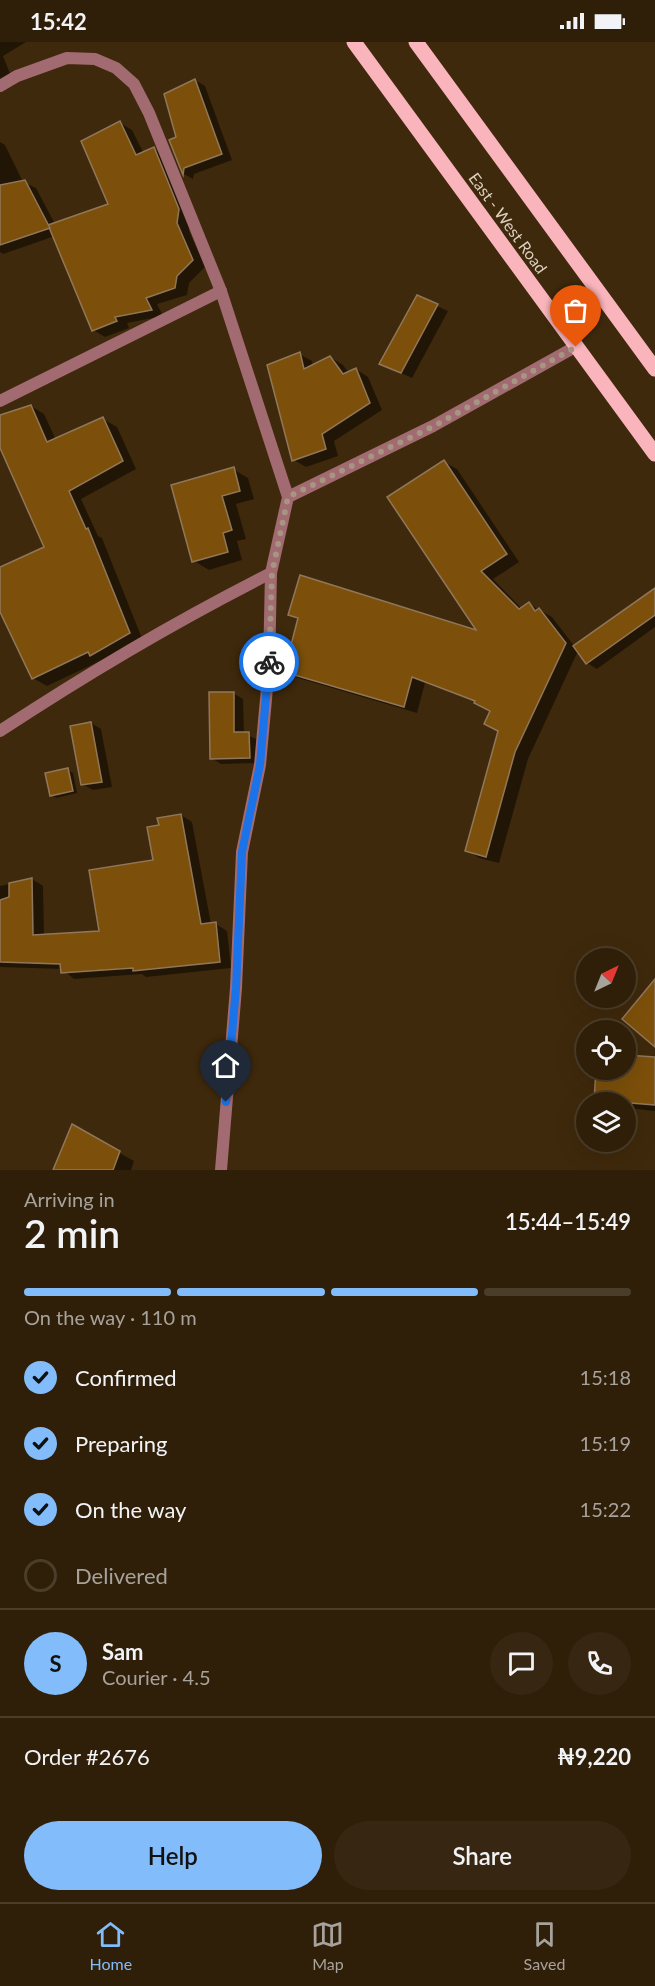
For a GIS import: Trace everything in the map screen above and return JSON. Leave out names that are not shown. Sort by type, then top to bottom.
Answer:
[{"type":"main road","name":"East - West Road","points":[[354,42],[655,454]]},
{"type":"main road","name":"East - West Road","points":[[416,42],[655,369]]},
{"type":"street","points":[[0,86],[17,76],[67,58],[94,59],[116,68],[134,84],[149,113],[221,291],[288,497],[272,573],[269,666],[260,765],[242,852],[236,988],[221,1170]]},
{"type":"street","points":[[0,401],[221,291]]},
{"type":"street","points":[[288,497],[434,426],[576,347]]},
{"type":"street","points":[[0,731],[63,690],[196,611],[272,573]]},
{"type":"building","points":[[195,79],[222,154],[184,168],[183,175],[169,140],[176,137],[164,94]]},
{"type":"building","points":[[120,121],[136,155],[154,147],[179,209],[177,223],[193,260],[177,276],[175,288],[146,298],[152,310],[115,317],[117,321],[92,331],[48,225],[108,204],[81,141]]},
{"type":"building","points":[[25,180],[50,228],[0,245],[0,185]]},
{"type":"building","points":[[417,295],[438,304],[401,373],[379,364]]},
{"type":"building","points":[[300,352],[304,369],[330,356],[343,374],[356,368],[370,403],[322,434],[326,449],[292,461],[267,365]]},
{"type":"building","points":[[31,405],[47,442],[103,417],[123,461],[69,491],[86,529],[88,528],[130,633],[90,656],[88,652],[32,679],[0,612],[0,567],[44,547],[0,448],[0,415]]},
{"type":"building","points":[[444,460],[507,554],[481,571],[519,609],[529,602],[535,611],[539,608],[566,643],[515,752],[486,857],[465,851],[498,731],[484,724],[490,711],[474,703],[475,701],[412,677],[404,707],[284,672],[298,618],[288,615],[300,575],[476,630],[387,497]]},
{"type":"building","points":[[234,467],[240,491],[222,496],[232,530],[223,533],[228,552],[192,562],[171,485]]},
{"type":"building","points":[[655,588],[655,615],[586,664],[573,646]]},
{"type":"building","points":[[209,692],[234,692],[234,732],[249,732],[250,758],[210,759]]},
{"type":"building","points":[[91,722],[102,782],[81,785],[70,726]]},
{"type":"building","points":[[68,768],[73,791],[50,796],[45,773]]},
{"type":"building","points":[[181,814],[201,924],[216,922],[220,962],[133,971],[133,968],[61,973],[60,964],[0,962],[0,900],[9,897],[9,883],[32,878],[33,935],[99,931],[89,870],[153,860],[147,827],[159,825],[157,818]]},
{"type":"building","points":[[655,979],[655,1047],[636,1031],[636,1020],[622,1019],[631,1008],[636,1008],[636,1002]]},
{"type":"building","points":[[636,1056],[655,1057],[655,1105],[636,1103],[636,1092],[595,1092],[595,1080],[636,1080]]},
{"type":"building","points":[[72,1124],[120,1151],[113,1170],[53,1170]]},
{"type":"way so far","points":[[269,662],[272,573],[288,497],[434,426],[576,347]]},
{"type":"route","points":[[226,1102],[236,988],[242,852],[260,765],[269,662]]}]
